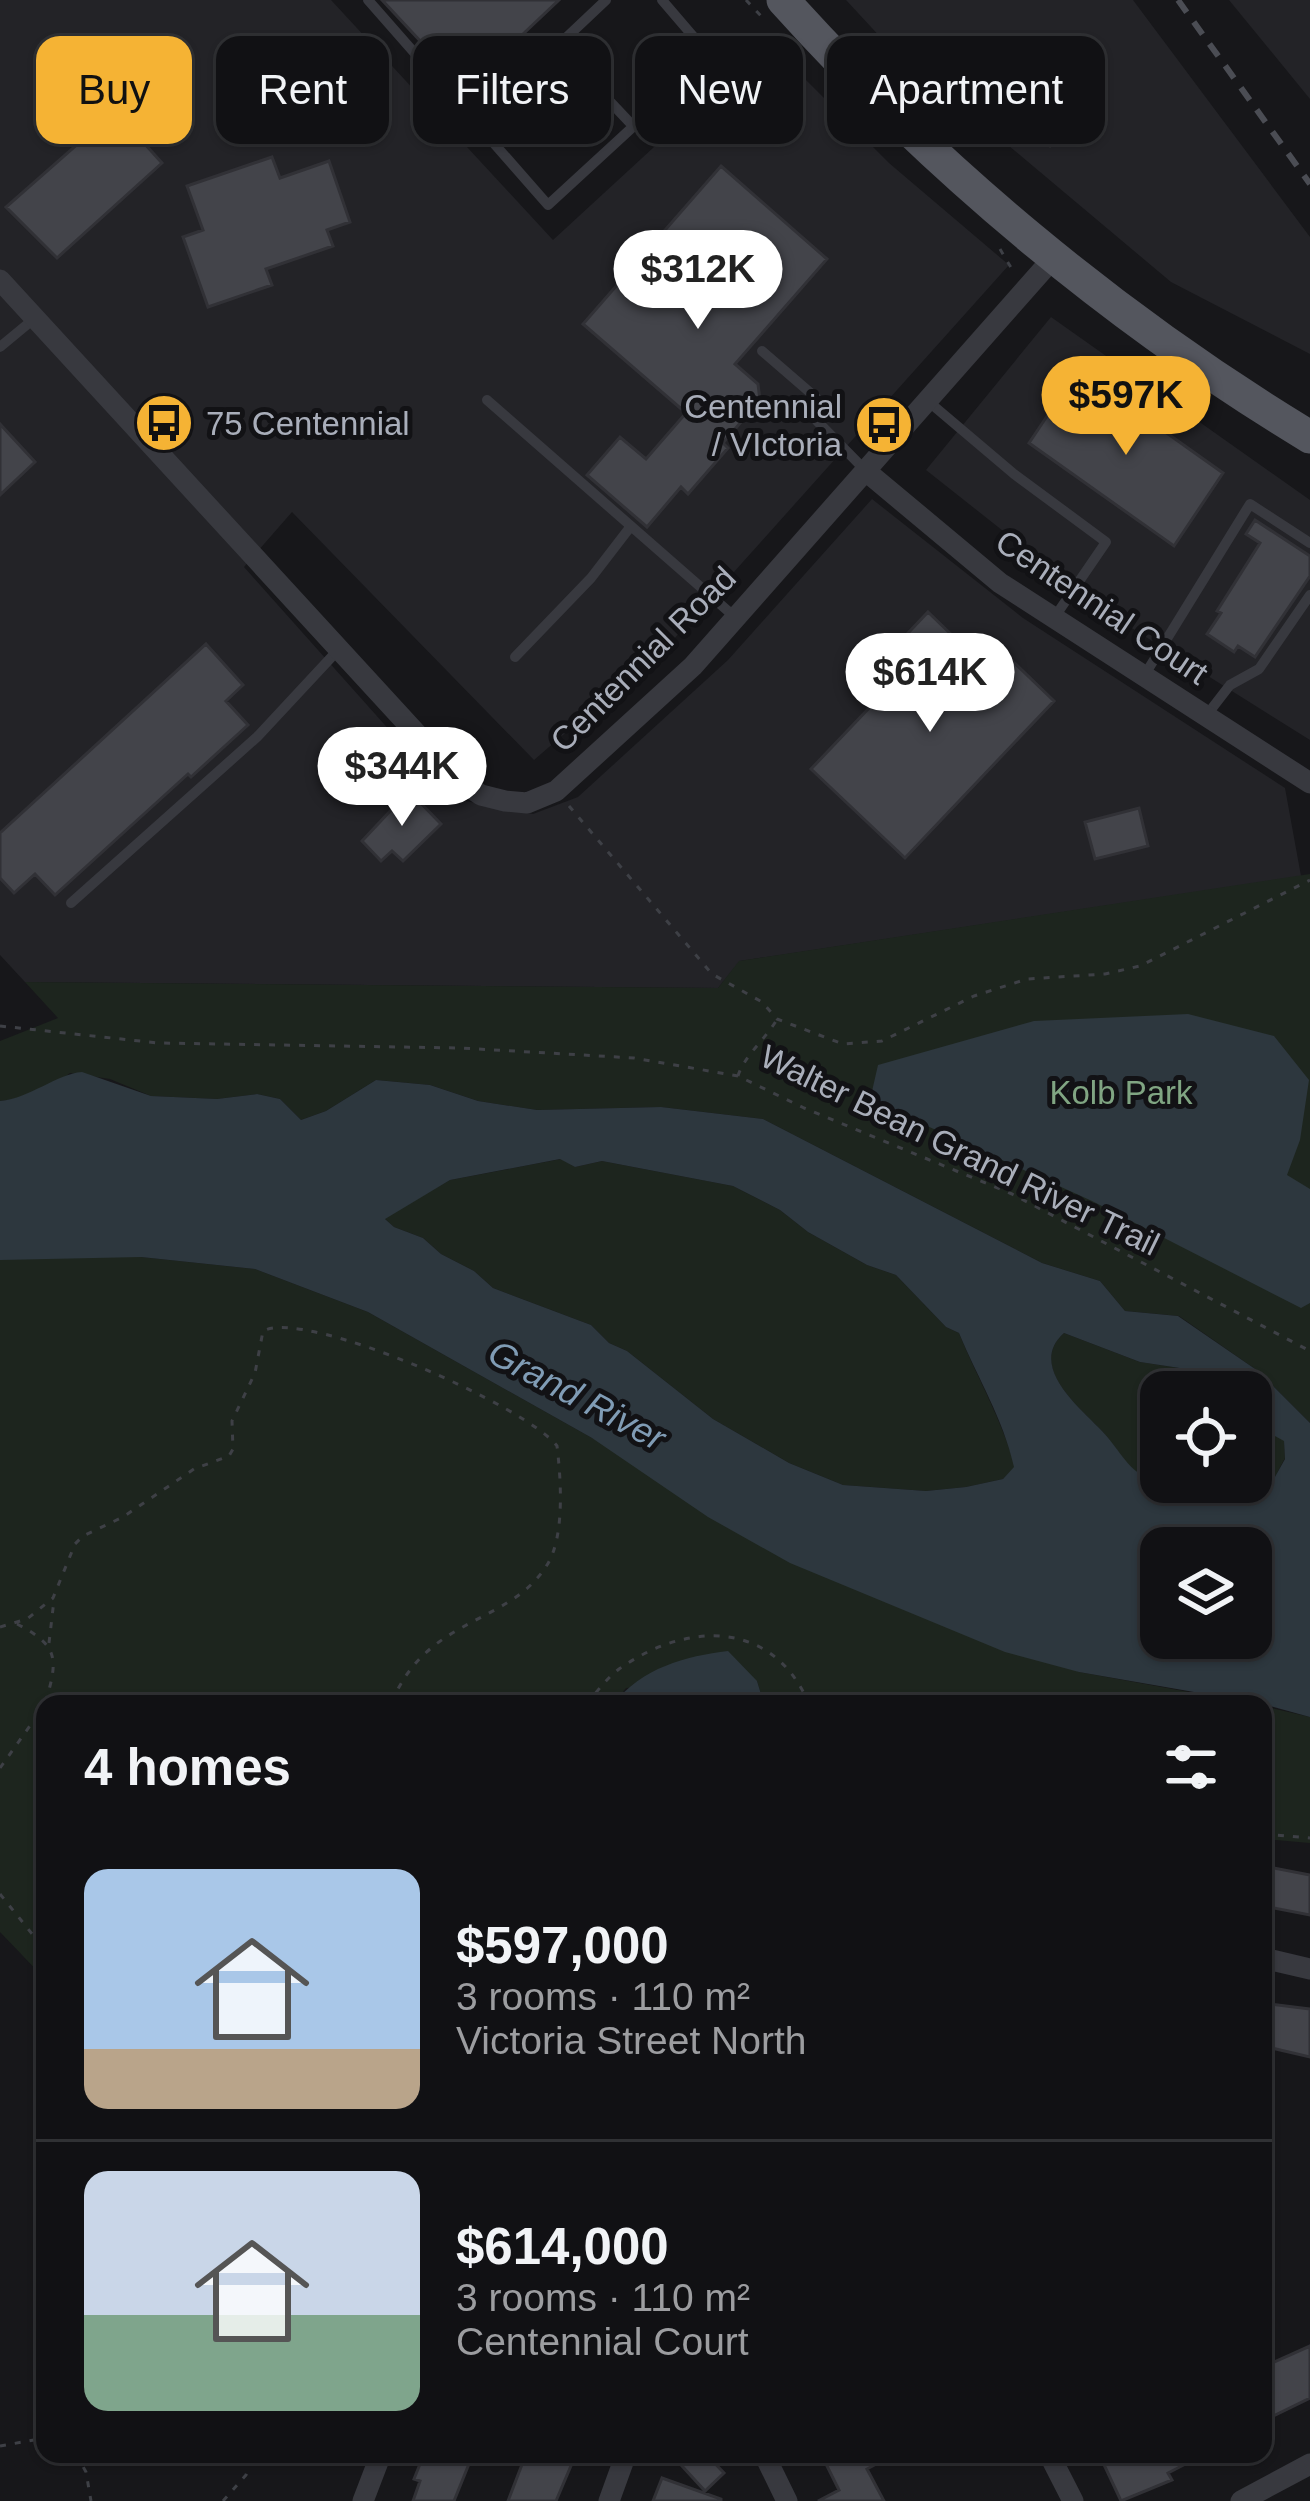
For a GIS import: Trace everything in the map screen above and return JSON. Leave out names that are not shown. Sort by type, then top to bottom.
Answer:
[{"type":"main road","points":[[783,0],[948,166],[1055,256],[1172,345],[1310,437]]},
{"type":"street","name":"Centennial Road","points":[[0,280],[471,788],[493,798],[527,802],[556,790],[693,666],[1055,256]]},
{"type":"street","name":"Centennial Court","points":[[868,472],[1000,583],[1310,783]]},
{"type":"street","points":[[1272,1960],[1310,1970]]},
{"type":"street","points":[[363,2501],[378,2463]]},
{"type":"street","points":[[609,2501],[623,2463]]},
{"type":"street","points":[[768,2463],[787,2501]]},
{"type":"street","points":[[1054,2463],[1073,2501]]},
{"type":"street","points":[[1241,2501],[1310,2464]]},
{"type":"lane","points":[[368,0],[413,51]]},
{"type":"lane","points":[[568,36],[606,0]]},
{"type":"lane","points":[[494,144],[548,205],[710,56],[662,0]]},
{"type":"lane","points":[[611,102],[634,127]]},
{"type":"lane","points":[[0,347],[34,318]]},
{"type":"lane","points":[[762,351],[828,408]]},
{"type":"lane","points":[[487,400],[736,618]]},
{"type":"lane","points":[[928,402],[1106,542],[1054,618]]},
{"type":"lane","points":[[817,421],[868,472]]},
{"type":"lane","points":[[1144,676],[1250,504],[1310,542]]},
{"type":"lane","points":[[514,657],[592,578],[631,526]]},
{"type":"lane","points":[[1206,716],[1230,685],[1259,669],[1310,595]]},
{"type":"lane","points":[[71,903],[257,737],[339,649]]},
{"type":"path","points":[[997,244],[1012,271],[1031,283]]},
{"type":"path","name":"Walter Bean Grand River Trail","points":[[556,790],[712,974],[762,1002],[777,1019],[760,1047],[742,1062],[737,1076],[1012,1194],[1310,1352]]},
{"type":"path","points":[[777,1019],[843,1044],[882,1041],[974,996],[1027,979],[1105,974],[1140,966],[1310,880]]},
{"type":"path","points":[[0,1026],[158,1043],[461,1048],[634,1058],[737,1076]]},
{"type":"path","points":[[0,1627],[17,1624],[53,1598],[75,1544],[83,1536],[123,1517],[194,1469],[229,1456],[232,1420],[256,1373],[263,1330],[278,1326],[345,1339],[404,1360],[536,1427],[557,1446],[557,1531],[550,1561],[536,1580],[417,1657],[396,1695]]},
{"type":"path","points":[[47,1695],[55,1660],[49,1645],[56,1607],[53,1598]]},
{"type":"path","points":[[17,1624],[49,1645]]},
{"type":"path","points":[[594,1695],[617,1670],[682,1637],[740,1635],[788,1666],[804,1695]]},
{"type":"path","points":[[0,1768],[36,1717]]},
{"type":"path","points":[[1272,1835],[1310,1838]]},
{"type":"path","points":[[0,1894],[36,1939]]},
{"type":"path","points":[[0,2446],[36,2440]]},
{"type":"path","points":[[81,2463],[91,2501]]},
{"type":"path","points":[[223,2501],[246,2475],[250,2463]]},
{"type":"shaded area","points":[[0,0],[331,0],[364,36],[216,36],[216,144],[389,144],[389,63],[413,89],[413,144],[464,144],[553,240],[657,144],[803,144],[803,77],[827,101],[827,144],[870,144],[1009,265],[673,640],[534,760],[292,512],[244,567],[450,798],[533,814],[578,797],[728,660],[872,499],[1023,618],[1285,788],[1301,876],[740,961],[718,988],[25,982],[0,955]]},
{"type":"shaded area","points":[[846,0],[1133,0],[1310,237],[1310,354],[1171,282],[1007,144],[1105,144],[1105,36],[879,36]]},
{"type":"shaded area","points":[[1229,0],[1310,0],[1310,99]]},
{"type":"shaded area","points":[[1051,317],[1310,500],[1310,740],[1103,610],[926,470]]},
{"type":"green space","name":"Kolb Park","points":[[1310,874],[1310,1423],[1272,1385],[1272,1371],[1258,1371],[1179,1316],[1125,1311],[1100,1281],[1042,1263],[763,1119],[661,1107],[537,1110],[478,1101],[430,1085],[376,1080],[326,1111],[301,1120],[280,1099],[257,1094],[217,1099],[151,1096],[110,1079],[70,1073],[37,1092],[0,1101],[0,1041],[58,1018],[25,982],[718,988],[739,961]]},
{"type":"green space","points":[[561,1159],[575,1167],[602,1161],[733,1186],[867,1265],[896,1275],[946,1327],[959,1333],[1015,1467],[1003,1479],[966,1487],[926,1491],[843,1485],[789,1463],[713,1419],[591,1325],[493,1288],[423,1238],[384,1218],[450,1180]]},
{"type":"green space","points":[[0,1256],[141,1257],[255,1269],[368,1312],[592,1438],[1079,1672],[1206,1695],[761,1695],[757,1681],[626,1688],[621,1695],[36,1695],[36,1970],[0,1932]]},
{"type":"green space","points":[[1064,1333],[1140,1362],[1188,1371],[1140,1371],[1140,1474],[1060,1385],[1051,1359]]},
{"type":"green space","points":[[1272,1434],[1284,1440],[1285,1458],[1272,1483]]},
{"type":"green space","points":[[1272,1708],[1310,1717],[1310,1843],[1272,1840]]},
{"type":"water","points":[[1188,1014],[1274,1036],[1309,1080],[1300,1140],[1287,1175],[1310,1189],[1310,1303],[1301,1308],[1092,1201],[870,1100],[878,1065],[1034,1021]]},
{"type":"water","name":"Grand River","points":[[82,1072],[151,1096],[217,1099],[257,1094],[280,1099],[301,1120],[326,1111],[376,1080],[430,1085],[478,1101],[537,1110],[661,1107],[763,1119],[1042,1263],[1100,1281],[1125,1311],[1178,1316],[1258,1371],[1188,1371],[1140,1362],[1064,1333],[1054,1346],[1054,1372],[1071,1399],[1140,1474],[1140,1503],[1272,1503],[1272,1482],[1285,1459],[1284,1441],[1272,1434],[1272,1385],[1310,1423],[1310,1717],[1272,1706],[1272,1695],[1211,1695],[1079,1672],[1005,1652],[790,1563],[708,1517],[592,1438],[368,1312],[255,1269],[141,1257],[0,1260],[0,1101]],"holes":[[[560,1159],[575,1167],[602,1161],[733,1186],[867,1265],[896,1275],[946,1327],[959,1333],[997,1415],[1014,1467],[1003,1479],[966,1487],[926,1491],[843,1485],[789,1463],[713,1419],[591,1325],[493,1288],[423,1238],[385,1219],[450,1180]]]},
{"type":"water","points":[[728,1651],[757,1681],[761,1695],[622,1695],[651,1673],[696,1656]]},
{"type":"building","points":[[382,0],[559,0],[521,36],[416,36]]},
{"type":"building","points":[[78,144],[145,144],[162,163],[57,258],[6,207]]},
{"type":"building","points":[[272,157],[280,178],[329,161],[350,222],[327,230],[333,246],[266,269],[272,285],[208,307],[183,237],[203,230],[187,186]]},
{"type":"building","points":[[721,166],[827,259],[735,364],[758,384],[760,400],[723,443],[728,448],[688,494],[681,487],[647,527],[587,475],[620,437],[646,459],[686,413],[583,324]]},
{"type":"building","points":[[1078,370],[1223,473],[1174,546],[1029,443]]},
{"type":"building","points":[[0,424],[35,462],[0,495]]},
{"type":"building","points":[[1255,520],[1310,556],[1310,576],[1255,657],[1238,646],[1234,652],[1207,634],[1260,543],[1246,534]]},
{"type":"building","points":[[928,612],[983,665],[999,648],[1054,701],[905,858],[811,769],[909,666],[892,650]]},
{"type":"building","points":[[206,644],[243,685],[226,701],[248,725],[55,895],[35,874],[14,893],[0,878],[0,833]]},
{"type":"building","points":[[409,791],[441,824],[403,861],[392,851],[381,861],[362,841]]},
{"type":"building","points":[[1139,808],[1148,846],[1095,859],[1085,822]]},
{"type":"building","points":[[1272,1868],[1310,1875],[1310,1915],[1272,1908]]},
{"type":"building","points":[[1272,2004],[1310,2009],[1310,2057],[1272,2048]]},
{"type":"building","points":[[1310,2346],[1310,2398],[1272,2417],[1272,2363]]},
{"type":"building","points":[[420,2463],[469,2463],[454,2501],[413,2501],[420,2481],[414,2479]]},
{"type":"building","points":[[523,2463],[572,2463],[556,2501],[508,2501]]},
{"type":"building","points":[[679,2463],[715,2463],[724,2473],[705,2491]]},
{"type":"building","points":[[826,2463],[878,2463],[867,2469],[884,2501],[818,2501],[839,2490]]},
{"type":"building","points":[[1103,2463],[1187,2463],[1168,2473],[1172,2480],[1121,2501]]},
{"type":"building","points":[[662,2478],[721,2499],[721,2501],[653,2501]]},
{"type":"railway","points":[[1178,0],[1310,184]]},
{"type":"place","name":"75 Centennial","points":[[164,423]]},
{"type":"place","name":"Centennial / VIctoria","points":[[884,425]]}]
